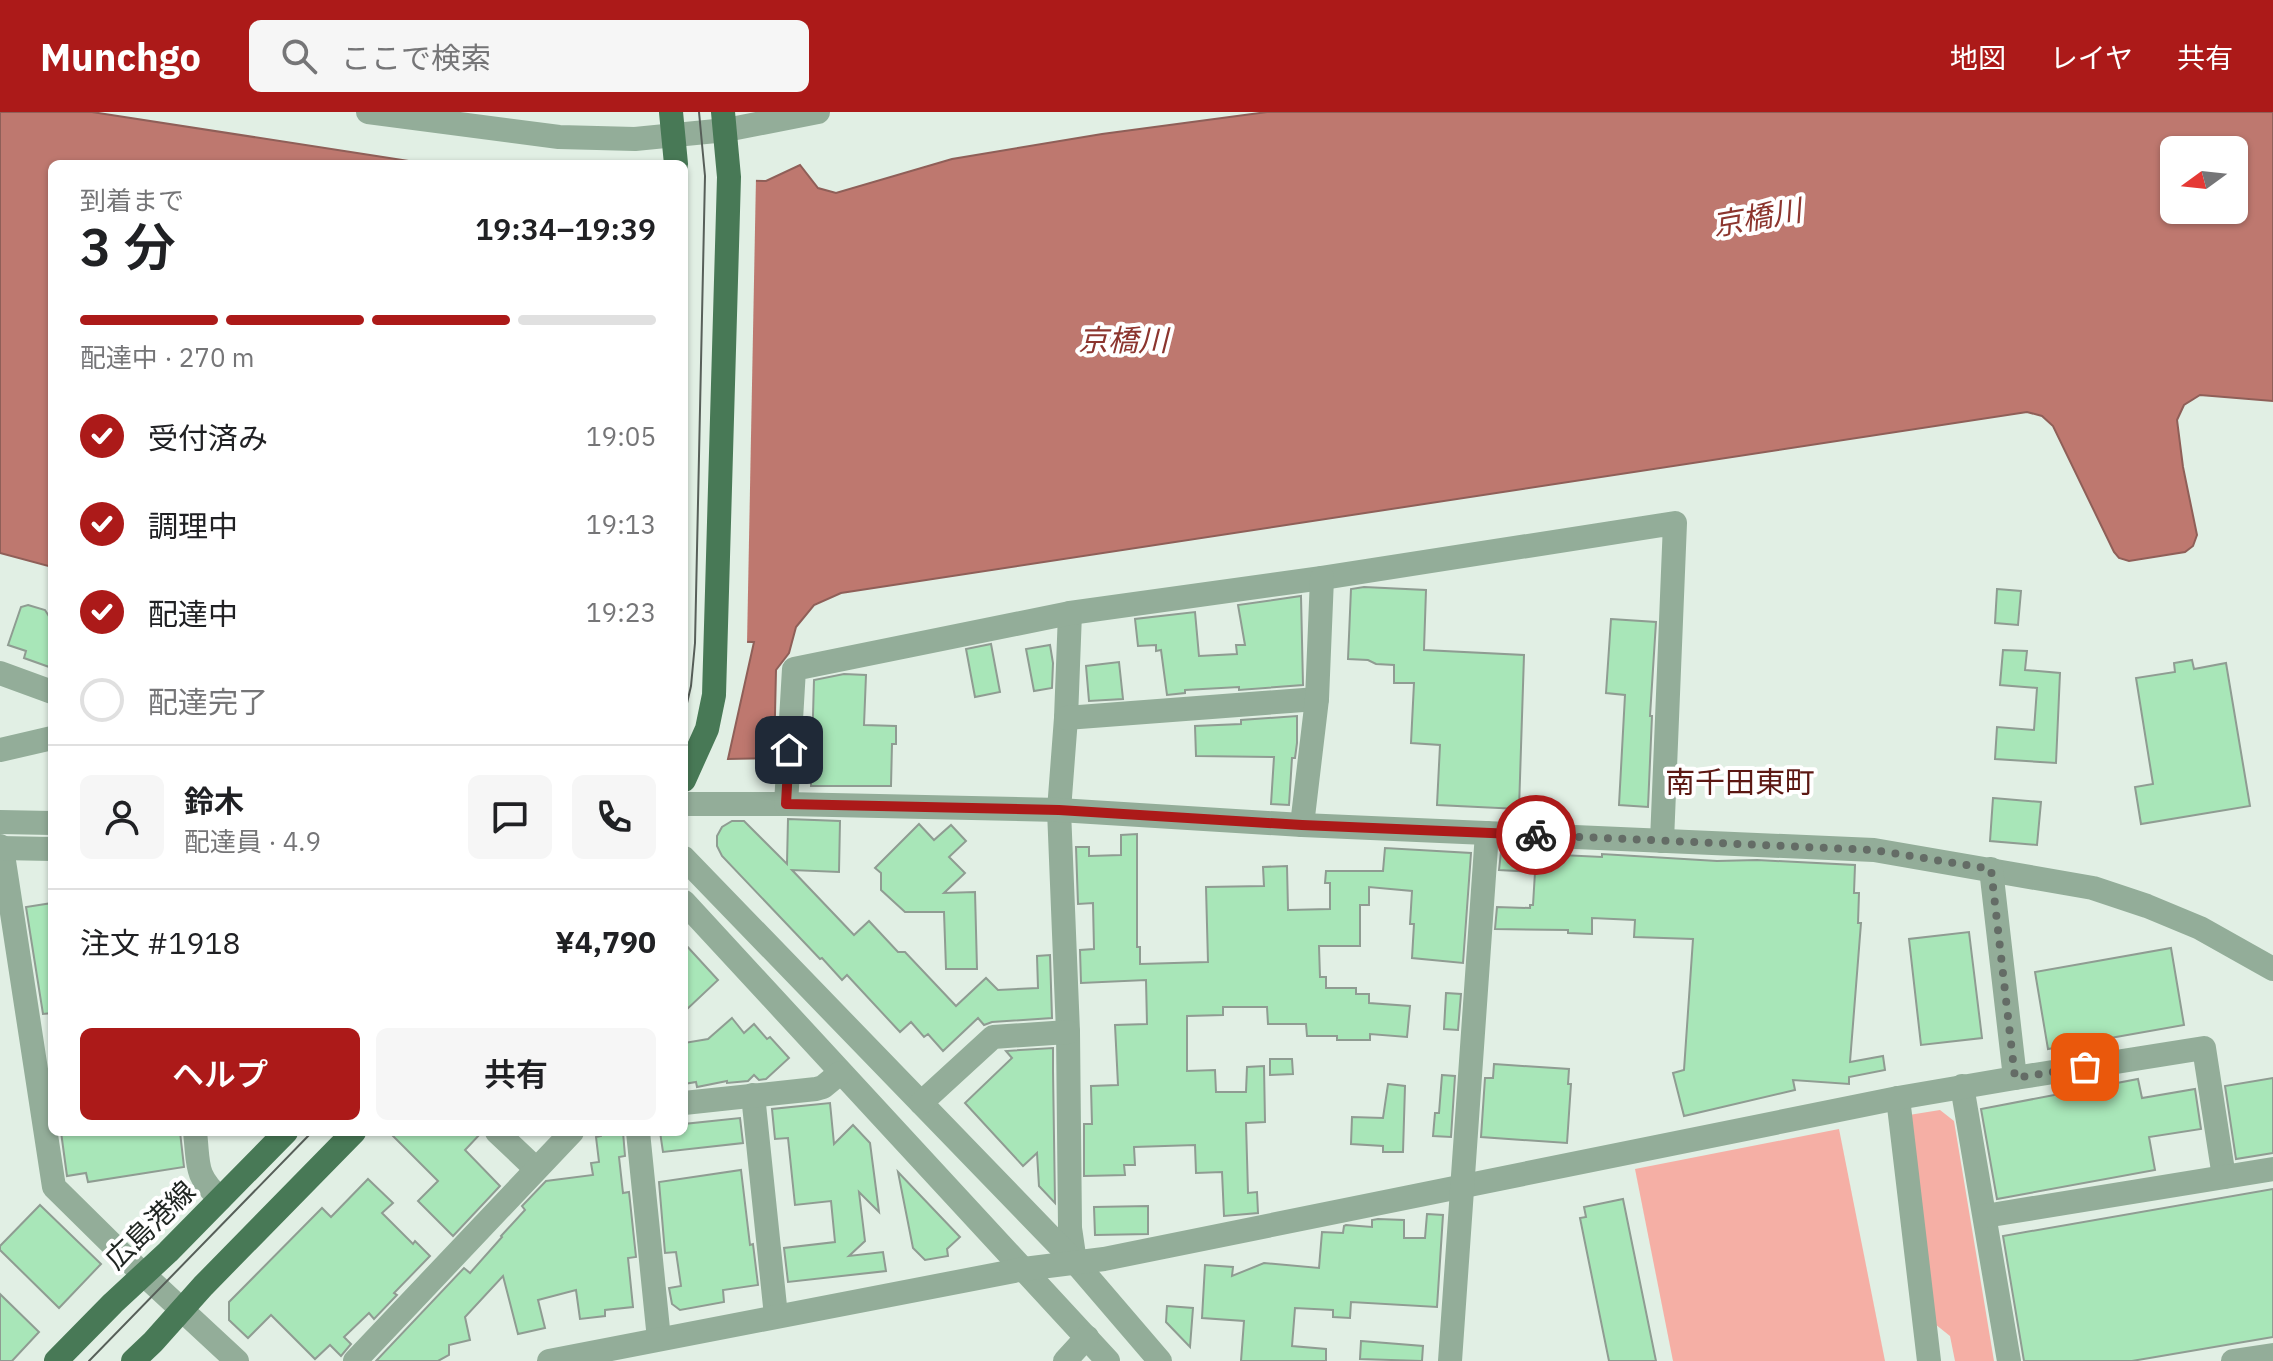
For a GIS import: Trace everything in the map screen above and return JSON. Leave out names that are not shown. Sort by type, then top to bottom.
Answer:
[{"type":"main road","points":[[688,771],[707,729],[714,695],[729,177],[724,121]]},
{"type":"main road","points":[[672,123],[676,160]]},
{"type":"main road","name":"広島港線","points":[[56,1361],[282,1136]]},
{"type":"main road","points":[[133,1361],[350,1136]]},
{"type":"street","points":[[368,112],[559,137],[635,139],[672,123],[818,112]]},
{"type":"street","points":[[786,804],[794,669],[1070,613],[1322,578],[1675,523],[1662,841]]},
{"type":"street","points":[[1302,825],[1317,699],[1322,578]]},
{"type":"street","points":[[1070,613],[1059,810],[1068,1032],[1070,1228],[1075,1262]]},
{"type":"street","points":[[0,673],[48,691]]},
{"type":"street","points":[[1066,718],[1317,699]]},
{"type":"street","points":[[0,750],[48,739]]},
{"type":"street","points":[[688,804],[1059,810],[1302,825],[1874,850],[2093,888],[2200,928],[2273,969]]},
{"type":"street","points":[[0,822],[48,823]]},
{"type":"street","points":[[1450,1361],[1487,833]]},
{"type":"street","points":[[48,849],[1,848],[54,1187],[237,1361]]},
{"type":"street","points":[[688,862],[1075,1262],[1160,1361]]},
{"type":"street","points":[[1991,869],[2015,1078]]},
{"type":"street","points":[[688,906],[1108,1361]]},
{"type":"street","points":[[921,1103],[993,1037],[1068,1032]]},
{"type":"street","points":[[549,1361],[1024,1269],[1104,1259],[1898,1098],[2204,1048],[2224,1177]]},
{"type":"street","points":[[688,1103],[816,1089],[840,1073]]},
{"type":"street","points":[[1962,1086],[2009,1361]]},
{"type":"street","points":[[753,1095],[776,1316]]},
{"type":"street","points":[[1898,1098],[1929,1361]]},
{"type":"street","points":[[195,1136],[199,1174],[220,1199]]},
{"type":"street","points":[[501,1136],[536,1169]]},
{"type":"street","points":[[355,1361],[568,1136]]},
{"type":"street","points":[[638,1136],[659,1339]]},
{"type":"street","points":[[1985,1216],[2273,1169]]},
{"type":"street","points":[[1065,1361],[1087,1337]]},
{"type":"street","points":[[2233,1361],[2273,1355]]},
{"type":"shaded area","points":[[1940,1110],[1954,1121],[1994,1361],[1955,1361],[1950,1336],[1935,1324],[1909,1115]]},
{"type":"shaded area","points":[[1839,1129],[1885,1361],[1673,1361],[1635,1169]]},
{"type":"water","points":[[0,112],[92,112],[402,160],[48,160],[48,566],[0,553]]},
{"type":"water","name":"京橋川","points":[[1267,112],[2273,112],[2273,401],[2200,395],[2184,405],[2177,420],[2197,535],[2193,546],[2185,552],[2129,561],[2119,558],[2114,552],[2053,426],[2042,416],[2027,412],[841,593],[814,605],[796,627],[789,653],[776,670],[774,758],[728,759],[754,642],[688,641],[688,179],[766,181],[800,165],[818,188],[836,193],[952,159],[1102,134]]},
{"type":"pier","points":[[688,176],[756,177],[747,644],[688,643]]},
{"type":"building","points":[[1351,589],[1426,590],[1424,650],[1524,655],[1519,809],[1437,805],[1440,745],[1411,743],[1414,683],[1394,683],[1394,665],[1348,659]]},
{"type":"building","points":[[1997,589],[2021,591],[2018,625],[1995,623]]},
{"type":"building","points":[[1301,596],[1303,685],[1185,690],[1185,693],[1167,695],[1161,650],[1156,651],[1156,645],[1138,646],[1135,619],[1195,612],[1199,656],[1237,654],[1236,645],[1245,645],[1238,605]]},
{"type":"building","points":[[28,605],[45,610],[48,615],[48,667],[24,658],[26,651],[8,645],[21,607]]},
{"type":"building","points":[[1611,619],[1656,622],[1648,807],[1619,805],[1625,695],[1606,693]]},
{"type":"building","points":[[991,644],[1000,692],[975,697],[966,649]]},
{"type":"building","points":[[1050,645],[1052,688],[1034,691],[1026,649]]},
{"type":"building","points":[[2003,650],[2027,651],[2025,670],[2060,673],[2056,763],[1995,759],[1997,727],[2034,730],[2037,688],[2000,685]]},
{"type":"building","points":[[2192,660],[2194,669],[2226,663],[2250,806],[2141,824],[2135,787],[2153,784],[2136,678],[2175,672],[2174,663]]},
{"type":"building","points":[[1119,662],[1123,699],[1089,701],[1086,666]]},
{"type":"building","points":[[844,674],[866,675],[864,725],[896,726],[896,744],[892,744],[891,786],[811,786],[814,680]]},
{"type":"building","points":[[1297,716],[1297,743],[1295,758],[1292,758],[1289,805],[1271,804],[1274,757],[1196,756],[1195,726],[1241,724],[1241,720]]},
{"type":"building","points":[[1993,798],[2041,802],[2037,845],[1990,841]]},
{"type":"building","points":[[788,819],[840,821],[839,872],[792,870],[854,935],[869,921],[898,952],[905,952],[956,1006],[986,978],[998,990],[1038,988],[1037,956],[1050,955],[1052,1018],[984,1025],[978,1018],[943,1051],[928,1034],[924,1037],[911,1022],[900,1032],[847,975],[842,980],[820,959],[722,856],[717,846],[717,836],[722,827],[732,821],[744,821],[787,864]]},
{"type":"building","points":[[919,824],[934,840],[951,825],[966,841],[949,857],[965,873],[944,893],[975,892],[977,969],[946,969],[944,912],[905,912],[881,890],[881,873],[875,868]]},
{"type":"building","points":[[1137,834],[1137,947],[1140,947],[1140,964],[1208,962],[1206,887],[1264,886],[1263,867],[1287,866],[1288,910],[1330,909],[1330,883],[1325,883],[1326,871],[1383,871],[1385,848],[1471,853],[1463,963],[1412,958],[1412,891],[1369,887],[1369,905],[1360,905],[1360,946],[1319,946],[1320,977],[1326,977],[1326,988],[1356,988],[1356,994],[1369,994],[1369,1003],[1410,1006],[1407,1037],[1370,1034],[1370,1040],[1337,1040],[1337,1036],[1307,1036],[1306,1024],[1268,1024],[1267,1007],[1223,1007],[1223,1015],[1187,1016],[1187,1071],[1215,1070],[1216,1092],[1246,1092],[1247,1067],[1264,1066],[1265,1122],[1246,1123],[1248,1193],[1257,1192],[1258,1213],[1224,1216],[1222,1172],[1196,1173],[1195,1145],[1134,1147],[1135,1165],[1124,1165],[1125,1175],[1084,1176],[1084,1124],[1092,1124],[1091,1086],[1118,1085],[1115,1025],[1147,1024],[1146,980],[1081,983],[1080,950],[1094,949],[1093,903],[1078,904],[1076,847],[1089,847],[1089,856],[1121,855],[1121,835]]},
{"type":"building","points":[[1501,852],[1855,865],[1854,893],[1859,893],[1858,923],[1861,923],[1850,1062],[1883,1056],[1885,1070],[1849,1077],[1849,1084],[1793,1080],[1795,1090],[1684,1116],[1673,1073],[1684,1070],[1693,939],[1634,937],[1635,920],[1592,918],[1592,934],[1568,933],[1568,930],[1495,929],[1497,907],[1530,908],[1533,905],[1535,872],[1499,870]]},
{"type":"building","points":[[48,904],[48,1013],[43,1014],[26,907]]},
{"type":"building","points":[[1969,932],[1982,1038],[1921,1045],[1909,939]]},
{"type":"building","points":[[688,947],[718,980],[688,1008]]},
{"type":"building","points":[[2171,948],[2184,1025],[2048,1049],[2035,972]]},
{"type":"building","points":[[1446,993],[1461,994],[1458,1030],[1444,1029]]},
{"type":"building","points":[[732,1018],[744,1033],[754,1024],[789,1058],[766,1079],[759,1080],[754,1075],[748,1081],[727,1081],[697,1087],[696,1082],[688,1083],[688,1042],[708,1039]]},
{"type":"building","points":[[1053,1048],[1055,1203],[1039,1186],[1037,1153],[1023,1166],[965,1103],[1012,1058],[1006,1051]]},
{"type":"building","points":[[1270,1059],[1292,1059],[1293,1074],[1270,1075]]},
{"type":"building","points":[[1494,1064],[1569,1069],[1568,1084],[1571,1084],[1567,1143],[1481,1137],[1485,1078],[1493,1078]]},
{"type":"building","points":[[1442,1075],[1455,1076],[1451,1137],[1433,1136],[1435,1113],[1439,1113]]},
{"type":"building","points":[[2273,1078],[2273,1153],[2236,1159],[2225,1086]]},
{"type":"building","points":[[2138,1079],[2142,1098],[2195,1089],[2201,1129],[2149,1137],[2155,1170],[1997,1199],[1981,1109]]},
{"type":"building","points":[[1388,1084],[1405,1086],[1403,1152],[1383,1152],[1383,1146],[1351,1144],[1352,1117],[1383,1118]]},
{"type":"building","points":[[830,1103],[834,1144],[853,1125],[870,1143],[879,1212],[859,1192],[865,1241],[849,1256],[883,1252],[886,1271],[788,1282],[784,1248],[835,1242],[831,1201],[795,1205],[788,1138],[775,1139],[772,1109]]},
{"type":"building","points":[[740,1118],[743,1143],[663,1152],[661,1136],[688,1136],[688,1124]]},
{"type":"building","points":[[62,1136],[180,1136],[184,1167],[88,1182],[86,1173],[67,1176]]},
{"type":"building","points":[[393,1136],[478,1136],[465,1150],[500,1186],[453,1236],[418,1201],[438,1181]]},
{"type":"building","points":[[623,1136],[625,1156],[619,1157],[623,1193],[629,1192],[636,1257],[628,1258],[633,1307],[605,1310],[605,1316],[580,1319],[576,1290],[538,1300],[545,1328],[518,1334],[503,1276],[465,1317],[470,1340],[449,1345],[449,1355],[438,1361],[376,1361],[464,1268],[470,1273],[525,1210],[522,1206],[546,1181],[593,1175],[591,1163],[599,1162],[596,1137]]},
{"type":"building","points":[[741,1170],[758,1285],[723,1290],[724,1302],[680,1310],[672,1304],[669,1288],[681,1286],[676,1252],[665,1253],[659,1182]]},
{"type":"building","points":[[898,1172],[960,1237],[947,1249],[948,1256],[925,1260],[913,1248]]},
{"type":"building","points":[[368,1179],[393,1203],[382,1213],[413,1244],[415,1241],[430,1256],[374,1319],[369,1313],[344,1337],[351,1344],[341,1356],[330,1345],[315,1359],[271,1315],[248,1338],[229,1320],[229,1302],[322,1208],[331,1217]]},
{"type":"building","points":[[2273,1189],[2273,1337],[2132,1361],[2024,1361],[2003,1236]]},
{"type":"building","points":[[1623,1199],[1656,1361],[1609,1361],[1580,1218],[1586,1217],[1584,1207]]},
{"type":"building","points":[[40,1205],[101,1264],[59,1308],[0,1250],[0,1246]]},
{"type":"building","points":[[1148,1206],[1148,1234],[1095,1235],[1094,1207]]},
{"type":"building","points":[[1427,1214],[1443,1215],[1437,1307],[1351,1302],[1350,1318],[1333,1317],[1333,1310],[1295,1308],[1292,1346],[1326,1349],[1326,1361],[1241,1361],[1244,1321],[1202,1318],[1205,1265],[1233,1267],[1232,1276],[1264,1263],[1319,1268],[1322,1232],[1343,1233],[1346,1225],[1372,1227],[1372,1220],[1378,1219],[1404,1220],[1404,1238],[1425,1238]]},
{"type":"building","points":[[0,1294],[39,1332],[12,1361],[0,1361]]},
{"type":"building","points":[[1167,1306],[1193,1308],[1190,1347],[1166,1322]]},
{"type":"building","points":[[1361,1341],[1423,1346],[1422,1361],[1360,1359]]},
{"type":"tram line","points":[[688,699],[695,643],[705,176],[699,112]]},
{"type":"tram line","points":[[89,1361],[308,1136]]},
{"type":"way so far","points":[[1536,835],[1874,850],[1991,869],[2015,1078],[2085,1067]]},
{"type":"district","name":"南千田東町","points":[[1740,783]]},
{"type":"route","points":[[789,750],[786,804],[1059,810],[1536,835]]}]
